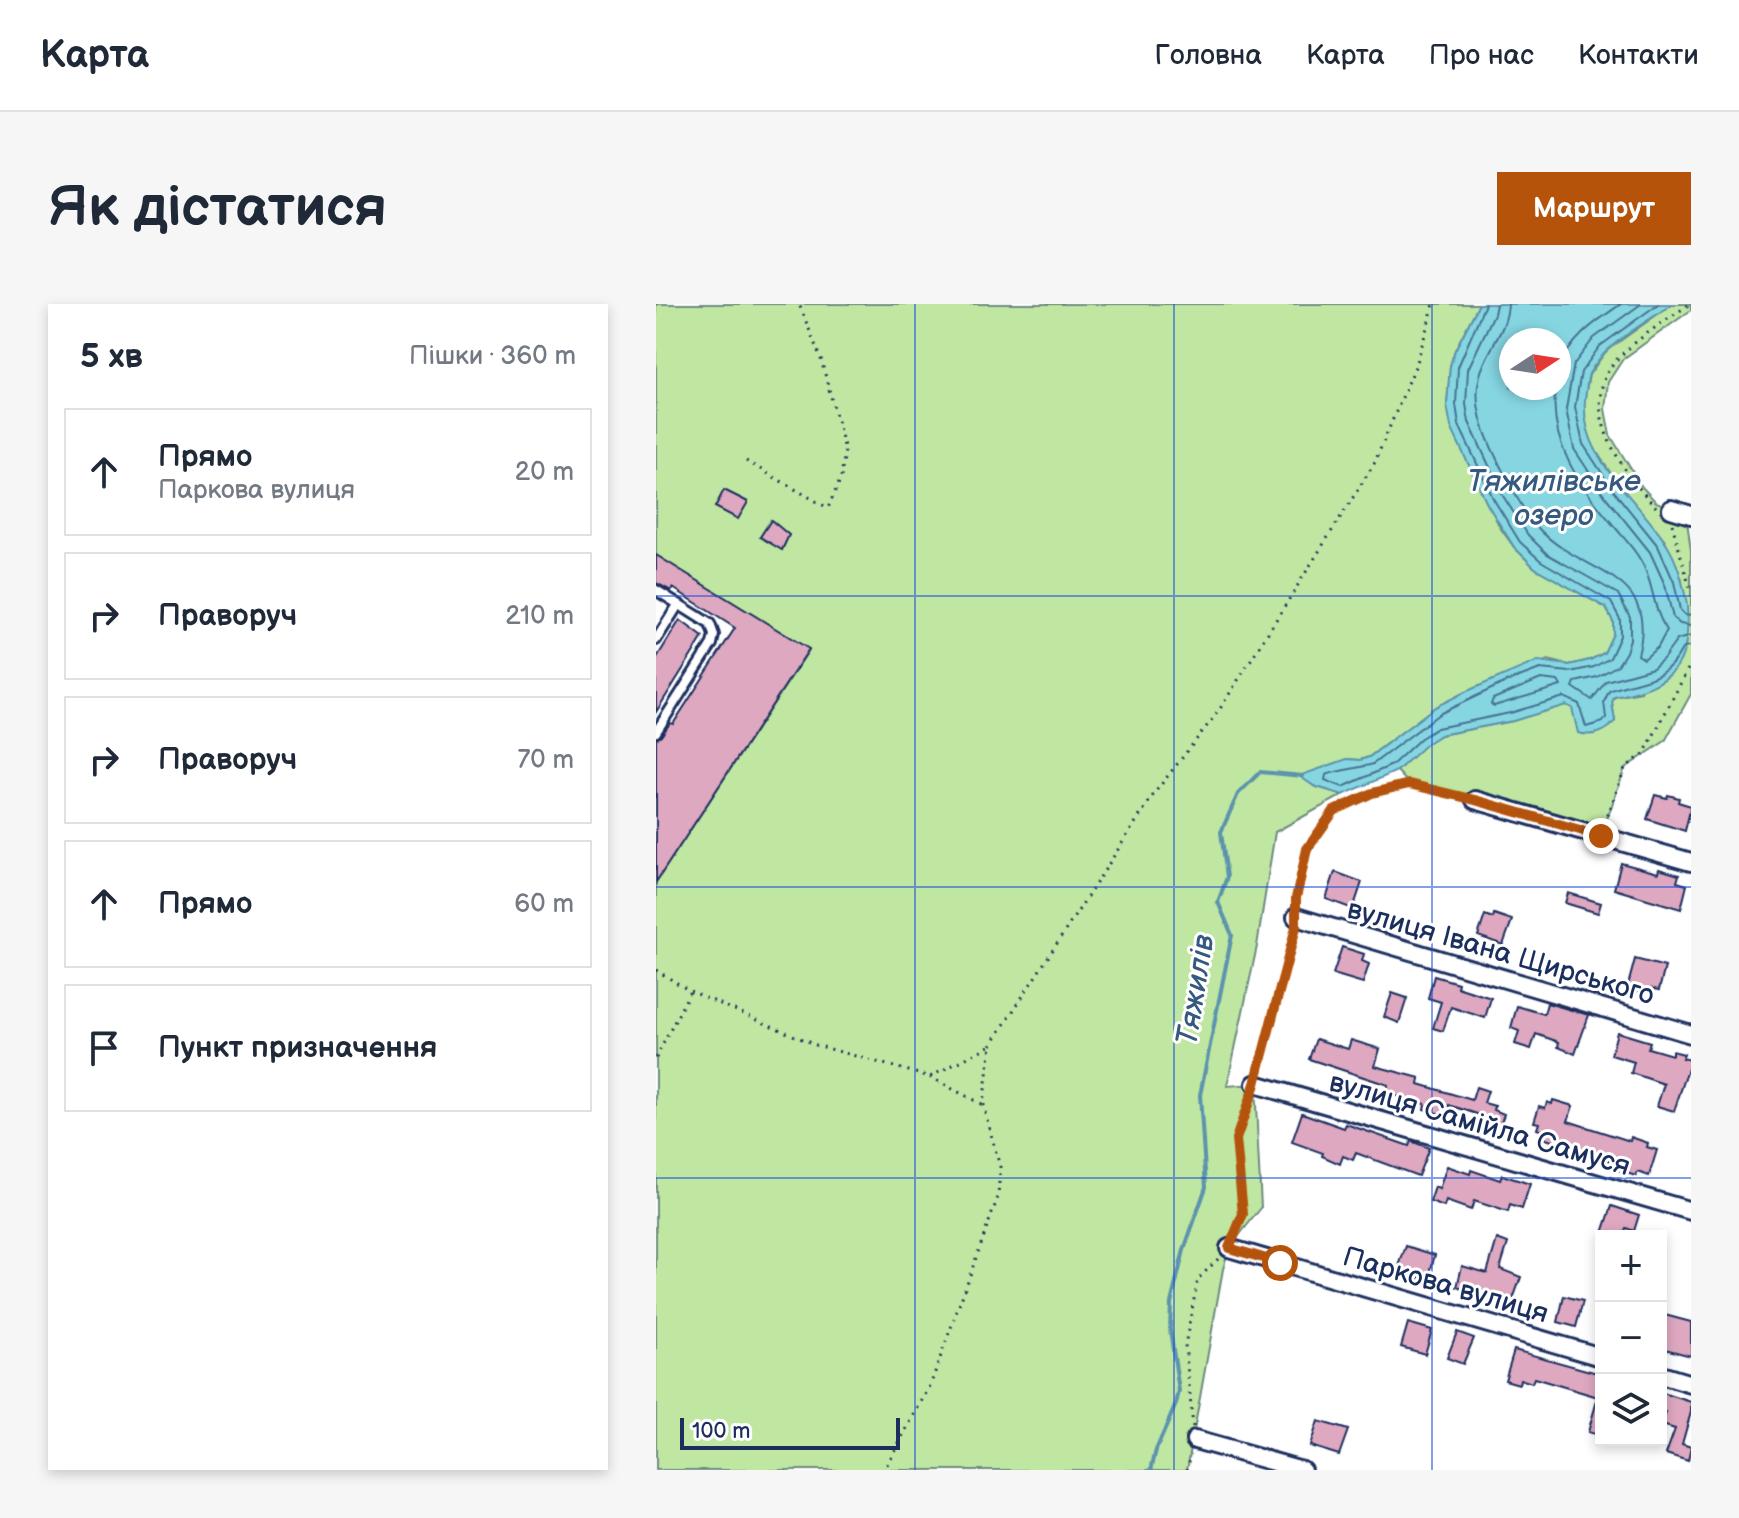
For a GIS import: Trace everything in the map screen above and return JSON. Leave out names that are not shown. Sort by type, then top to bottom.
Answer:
[{"type":"street","points":[[1664,511],[1691,515]]},
{"type":"street","points":[[1475,800],[1691,862]]},
{"type":"street","name":"вулиця Івана Щирського","points":[[1296,917],[1691,1034]]},
{"type":"street","name":"вулиця Самійла Самуся","points":[[1255,1084],[1691,1211]]},
{"type":"street","name":"Паркова вулиця","points":[[1229,1248],[1595,1355]]},
{"type":"street","points":[[1667,1377],[1691,1384]]},
{"type":"street","points":[[1195,1440],[1302,1470]]},
{"type":"lane","points":[[656,590],[710,624],[714,635],[712,644],[656,732]]},
{"type":"lane","points":[[656,640],[678,605]]},
{"type":"path","points":[[746,461],[828,508],[841,478],[845,450],[821,359],[799,304]]},
{"type":"path","points":[[884,1470],[930,1386],[998,1197],[1000,1167],[983,1105],[991,1045],[1156,791],[1218,712],[1374,464],[1417,362],[1434,304]]},
{"type":"path","points":[[1690,304],[1618,358],[1605,379],[1600,407],[1606,437],[1638,489],[1664,511],[1674,526],[1691,592]]},
{"type":"path","points":[[1601,836],[1625,768],[1644,754],[1691,663]]},
{"type":"path","points":[[1195,1440],[1185,1345],[1198,1279],[1229,1248],[1243,1214],[1236,1139],[1255,1084],[1296,927],[1296,898],[1307,849],[1334,811],[1372,793],[1409,784],[1475,800]]},
{"type":"path","points":[[656,970],[690,991],[816,1045],[930,1077],[983,1105]]},
{"type":"path","points":[[656,1058],[690,991]]},
{"type":"path","points":[[930,1077],[991,1045]]},
{"type":"green space","points":[[656,304],[1479,304],[1455,350],[1450,366],[1447,405],[1499,526],[1514,547],[1535,568],[1606,608],[1613,621],[1613,634],[1604,653],[1590,660],[1569,665],[1548,660],[1435,707],[1369,757],[1347,759],[1314,786],[1343,795],[1275,832],[1257,946],[1227,1086],[1255,1084],[1261,1208],[1229,1248],[1223,1269],[1187,1470],[656,1470],[656,882],[809,650],[656,555]]},
{"type":"green space","points":[[1672,304],[1691,304],[1691,310],[1623,359],[1608,382],[1605,409],[1610,435],[1642,487],[1656,502],[1686,513],[1691,551],[1691,694],[1665,741],[1625,768],[1601,836],[1409,784],[1397,771],[1426,743],[1440,735],[1513,721],[1566,705],[1615,721],[1614,697],[1641,692],[1682,580],[1665,541],[1619,486],[1589,440],[1583,406],[1589,375],[1606,351]]},
{"type":"water","name":"Тяжилівське озеро","points":[[1479,304],[1672,304],[1626,335],[1596,363],[1588,378],[1585,415],[1598,455],[1653,525],[1673,557],[1687,605],[1685,645],[1681,659],[1664,679],[1650,687],[1614,697],[1615,721],[1603,731],[1578,733],[1572,708],[1566,705],[1513,721],[1440,735],[1397,771],[1343,795],[1314,786],[1299,776],[1347,759],[1369,757],[1435,707],[1538,661],[1569,665],[1590,660],[1604,653],[1613,634],[1613,621],[1606,608],[1535,568],[1514,547],[1487,504],[1451,427],[1447,405],[1450,366]]},
{"type":"building","points":[[724,490],[748,502],[738,519],[715,507]]},
{"type":"building","points":[[771,520],[789,535],[782,550],[760,537]]},
{"type":"building","points":[[656,555],[809,649],[656,882],[656,739],[670,723],[673,724],[735,628],[673,588],[671,591],[656,583]]},
{"type":"building","points":[[680,620],[703,637],[656,712],[656,659]]},
{"type":"building","points":[[1655,795],[1679,798],[1678,802],[1691,806],[1685,831],[1647,819]]},
{"type":"building","points":[[1621,863],[1679,875],[1677,882],[1687,885],[1681,909],[1614,889]]},
{"type":"building","points":[[1335,872],[1362,882],[1353,909],[1326,899]]},
{"type":"building","points":[[1568,893],[1601,903],[1598,913],[1565,903]]},
{"type":"building","points":[[1494,914],[1512,920],[1503,945],[1478,936],[1485,915],[1493,918]]},
{"type":"building","points":[[1342,947],[1364,954],[1362,961],[1369,964],[1363,983],[1333,974]]},
{"type":"building","points":[[1635,959],[1665,967],[1659,990],[1648,988],[1640,992],[1627,989]]},
{"type":"building","points":[[1434,976],[1491,998],[1485,1018],[1451,1007],[1443,1031],[1433,1028],[1441,1002],[1428,998]]},
{"type":"building","points":[[1392,993],[1407,998],[1399,1023],[1384,1017]]},
{"type":"building","points":[[1547,1003],[1589,1015],[1575,1054],[1558,1047],[1559,1042],[1536,1034],[1531,1049],[1515,1044],[1519,1031],[1511,1028],[1517,1006],[1544,1014]]},
{"type":"building","points":[[1617,1032],[1650,1042],[1648,1048],[1672,1055],[1672,1051],[1684,1054],[1682,1058],[1691,1060],[1674,1111],[1657,1106],[1664,1084],[1631,1073],[1634,1062],[1611,1055]]},
{"type":"building","points":[[1316,1039],[1348,1049],[1351,1040],[1380,1049],[1375,1066],[1420,1078],[1419,1084],[1472,1100],[1476,1087],[1488,1091],[1484,1103],[1495,1106],[1494,1110],[1504,1114],[1496,1136],[1475,1129],[1480,1115],[1449,1105],[1446,1116],[1424,1109],[1425,1104],[1386,1093],[1388,1085],[1309,1059]]},
{"type":"building","points":[[1553,1100],[1573,1106],[1568,1121],[1630,1141],[1631,1137],[1657,1150],[1649,1176],[1620,1171],[1623,1164],[1575,1151],[1540,1137],[1542,1131],[1537,1129],[1539,1123],[1534,1122],[1539,1106],[1545,1108],[1547,1102],[1552,1104]]},
{"type":"building","points":[[1302,1113],[1344,1128],[1346,1124],[1409,1146],[1411,1141],[1429,1148],[1418,1176],[1356,1153],[1353,1160],[1343,1156],[1340,1164],[1322,1156],[1323,1153],[1292,1142]]},
{"type":"building","points":[[1447,1166],[1470,1174],[1471,1170],[1500,1180],[1502,1175],[1530,1184],[1522,1209],[1510,1205],[1508,1212],[1474,1201],[1471,1210],[1446,1201],[1444,1207],[1430,1202],[1435,1187],[1439,1189]]},
{"type":"building","points":[[1612,1206],[1639,1215],[1634,1230],[1604,1230]]},
{"type":"building","points":[[1497,1239],[1508,1243],[1500,1269],[1521,1277],[1512,1302],[1486,1292],[1485,1298],[1465,1293],[1466,1290],[1457,1287],[1462,1266],[1487,1273]]},
{"type":"building","points":[[1406,1246],[1435,1255],[1428,1279],[1420,1276],[1419,1280],[1397,1272]]},
{"type":"building","points":[[1564,1296],[1583,1301],[1576,1327],[1558,1322]]},
{"type":"building","points":[[1667,1316],[1691,1322],[1691,1356],[1667,1350]]},
{"type":"building","points":[[1408,1323],[1432,1330],[1425,1354],[1401,1347]]},
{"type":"building","points":[[1457,1332],[1474,1338],[1463,1364],[1447,1358]]},
{"type":"building","points":[[1514,1350],[1595,1372],[1595,1396],[1534,1378],[1532,1383],[1520,1379],[1519,1384],[1505,1380]]},
{"type":"building","points":[[1667,1394],[1691,1402],[1682,1444],[1691,1447],[1688,1461],[1666,1454],[1675,1429],[1667,1427]]},
{"type":"building","points":[[1595,1408],[1595,1434],[1588,1432]]},
{"type":"building","points":[[1318,1421],[1348,1430],[1339,1455],[1310,1446]]},
{"type":"waterway","name":"Тяжилів","points":[[1151,1470],[1179,1391],[1170,1329],[1171,1303],[1184,1250],[1206,1187],[1200,1095],[1232,935],[1218,902],[1227,877],[1221,832],[1238,794],[1260,772],[1303,776]]},
{"type":"route","points":[[1280,1263],[1229,1248],[1243,1214],[1236,1139],[1255,1084],[1296,927],[1296,898],[1307,849],[1334,811],[1372,793],[1409,784],[1601,836]]}]
